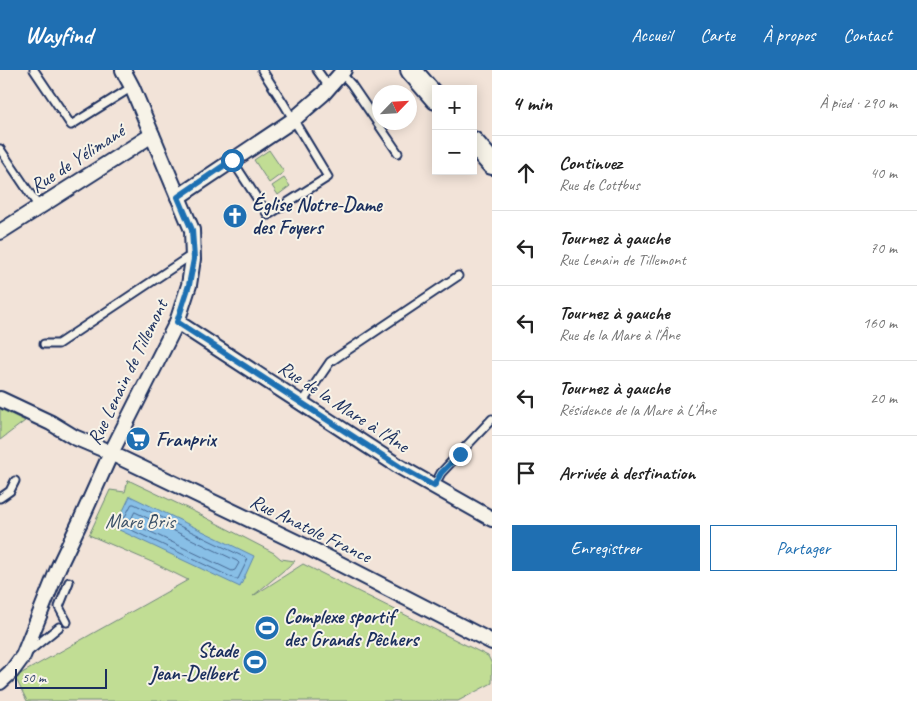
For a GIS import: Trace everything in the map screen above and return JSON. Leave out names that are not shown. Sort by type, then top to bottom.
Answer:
[{"type":"main road","points":[[411,70],[432,94]]},
{"type":"main road","points":[[477,147],[492,164]]},
{"type":"street","name":"Rue Lenain de Tillemont","points":[[0,682],[12,671],[23,656],[59,566],[110,453],[177,322],[189,285],[194,259],[192,230],[132,87],[123,70]]},
{"type":"street","points":[[178,197],[293,120],[323,94],[343,72]]},
{"type":"street","name":"Rue de Yélimané","points":[[0,232],[152,135]]},
{"type":"street","name":"Rue de la Mare à l'Âne","points":[[177,322],[400,467],[492,519]]},
{"type":"street","name":"Rue Anatole France","points":[[0,399],[51,423],[74,437],[310,549],[492,642]]},
{"type":"lane","points":[[34,70],[71,126],[132,87]]},
{"type":"lane","points":[[232,160],[268,215],[328,177],[262,70]]},
{"type":"lane","points":[[318,70],[329,87]]},
{"type":"lane","points":[[343,72],[398,153]]},
{"type":"lane","points":[[0,149],[39,207]]},
{"type":"lane","points":[[44,344],[58,344],[187,258],[194,259]]},
{"type":"lane","points":[[302,403],[330,362],[458,276]]},
{"type":"lane","points":[[434,486],[441,473],[492,419]]},
{"type":"lane","points":[[0,498],[10,491],[15,481]]},
{"type":"lane","points":[[67,622],[59,608],[70,582]]},
{"type":"lane","points":[[23,656],[59,627]]},
{"type":"green space","points":[[269,150],[284,172],[269,183],[254,160]]},
{"type":"green space","points":[[284,178],[290,186],[278,195],[272,186]]},
{"type":"green space","points":[[0,409],[25,421],[0,440]]},
{"type":"green space","name":"Complexe sportif des Grands Pêchers","points":[[128,480],[191,510],[274,553],[281,559],[295,561],[253,596],[303,564],[488,656],[492,664],[492,683],[458,701],[27,701],[15,677],[188,580],[89,535],[110,490],[125,492]]},
{"type":"water","points":[[130,496],[254,556],[240,587],[115,528]]},
{"type":"place","name":"Église Notre-Dame des Foyers","points":[[235,216]]},
{"type":"place","name":"Franprix","points":[[138,439]]},
{"type":"place","name":"Complexe sportif des Grands Pêchers","points":[[267,628]]},
{"type":"place","name":"Stade Jean-Delbert","points":[[255,662]]},
{"type":"route","points":[[232,160],[178,197],[192,230],[194,259],[189,285],[177,322],[400,467],[434,486],[441,473],[460,454]]},
{"type":"park label","name":"Mare Bris","points":[[140,521]]}]
